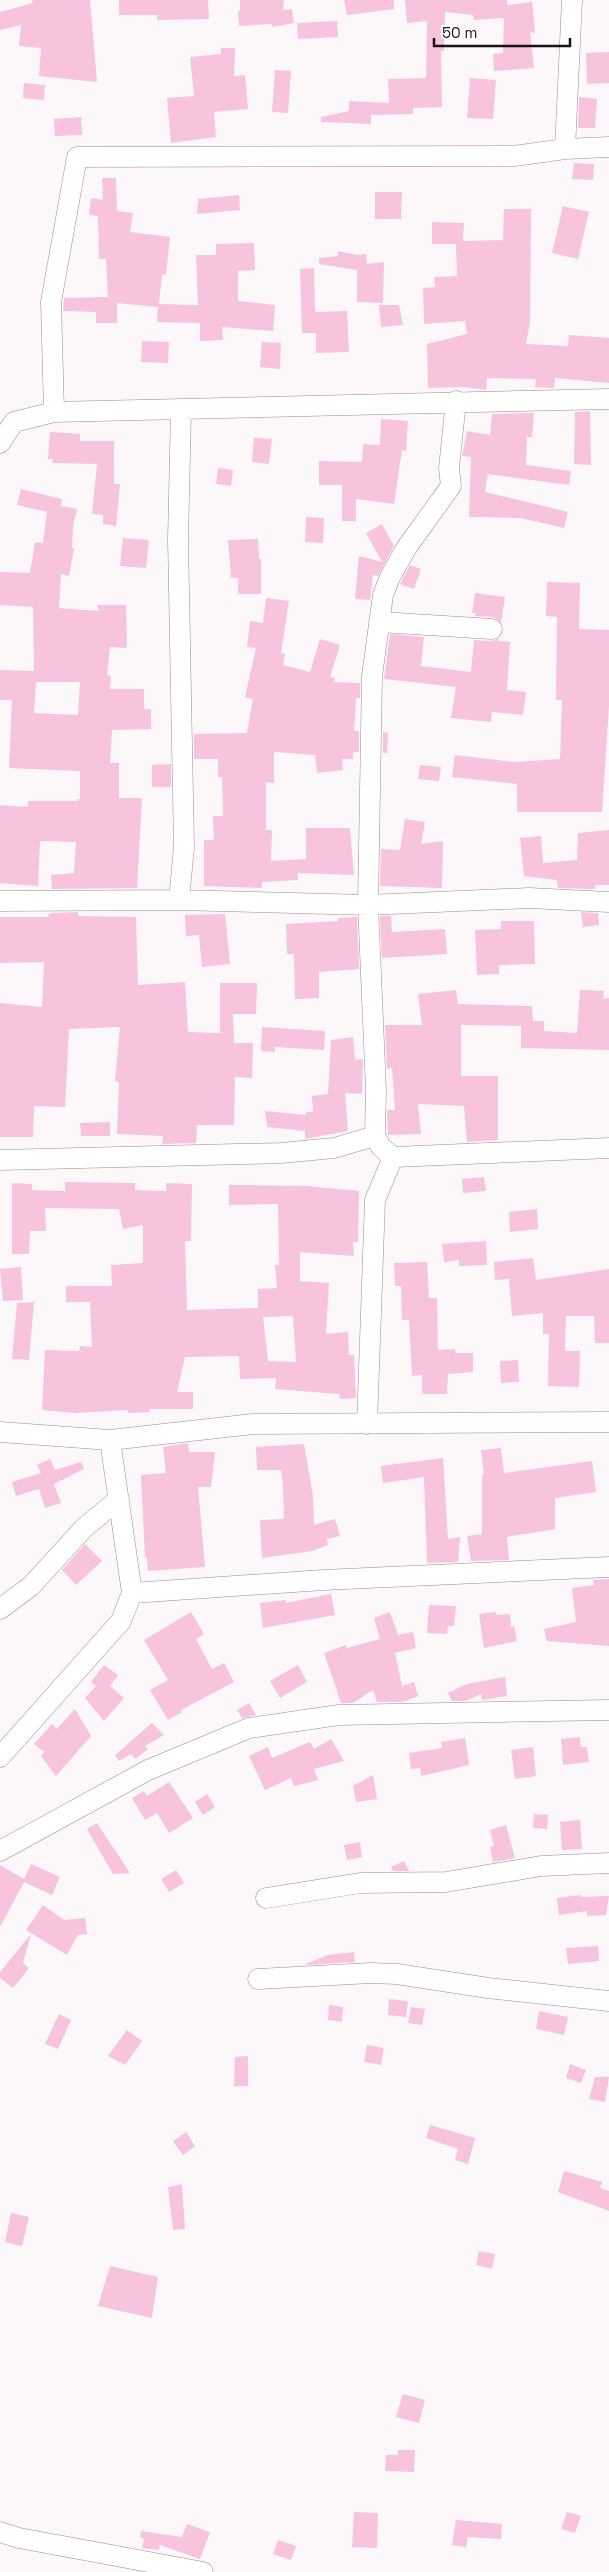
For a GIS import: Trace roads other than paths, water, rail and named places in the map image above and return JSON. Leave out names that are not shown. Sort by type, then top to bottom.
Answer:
[{"type":"street","points":[[565,149],[572,0]]},
{"type":"street","points":[[54,412],[51,302],[77,157],[514,156],[565,149],[609,147]]},
{"type":"street","points":[[0,443],[14,422],[54,412],[456,401],[609,399]]},
{"type":"street","points":[[456,401],[448,468],[451,486],[408,547],[390,577],[383,595],[372,676],[368,905],[376,1090],[374,1136],[381,1147],[393,1157],[609,1148]]},
{"type":"street","points":[[179,900],[184,847],[178,539],[181,410]]},
{"type":"street","points":[[380,622],[492,629]]},
{"type":"street","points":[[0,900],[179,900],[368,905],[529,898],[609,902]]},
{"type":"street","points":[[0,1160],[281,1153],[334,1148],[374,1136]]},
{"type":"street","points":[[367,1424],[375,1200],[393,1157]]},
{"type":"street","points":[[0,1432],[110,1440],[253,1424],[609,1422]]},
{"type":"street","points":[[0,1757],[122,1622],[132,1593],[110,1440]]},
{"type":"street","points":[[0,1609],[31,1586],[84,1528],[119,1499]]},
{"type":"street","points":[[132,1593],[323,1580],[609,1567]]},
{"type":"street","points":[[0,1851],[148,1770],[249,1728],[339,1715],[609,1710]]},
{"type":"street","points":[[266,1898],[360,1883],[446,1882],[541,1866],[609,1863]]},
{"type":"street","points":[[258,1979],[371,1973],[397,1974],[488,1988],[609,2001]]},
{"type":"street","points":[[0,2532],[19,2538],[156,2568],[202,2572]]}]
